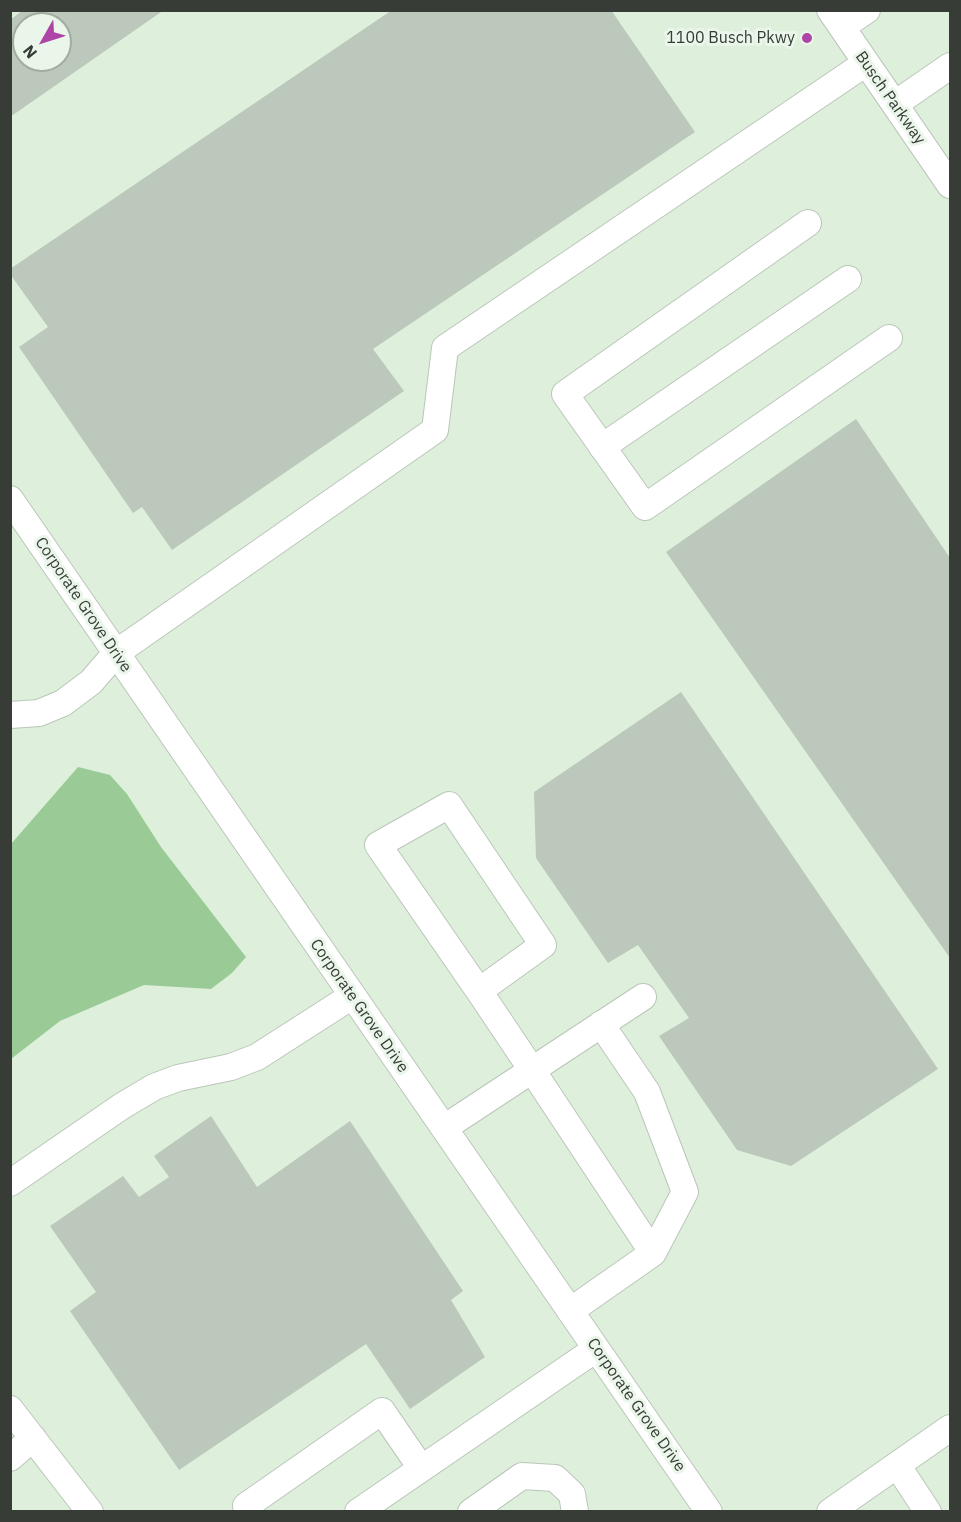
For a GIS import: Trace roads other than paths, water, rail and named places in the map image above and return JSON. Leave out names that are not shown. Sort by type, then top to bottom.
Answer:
[{"type":"street","points":[[836,19],[867,10]]},
{"type":"street","name":"Busch Parkway","points":[[836,19],[951,185]]},
{"type":"street","points":[[10,715],[39,713],[63,703],[91,682],[116,653],[435,430],[445,348],[866,63]]},
{"type":"street","points":[[895,104],[951,66]]},
{"type":"street","points":[[808,223],[565,394],[602,447],[645,507],[889,338]]},
{"type":"street","points":[[602,447],[848,279]]},
{"type":"street","name":"Corporate Grove Drive","points":[[10,499],[709,1512]]},
{"type":"street","points":[[479,992],[543,945],[449,805],[378,845],[532,1070],[653,1253]]},
{"type":"street","points":[[10,1183],[144,1092],[178,1078],[231,1067],[257,1057],[352,996]]},
{"type":"street","points":[[444,1128],[643,997]]},
{"type":"street","points":[[570,1311],[653,1253],[685,1192],[647,1092],[601,1024]]},
{"type":"street","points":[[358,1512],[596,1349]]},
{"type":"street","points":[[10,1409],[90,1512]]},
{"type":"street","points":[[250,1512],[246,1506],[382,1411],[421,1468]]},
{"type":"street","points":[[830,1512],[951,1428]]},
{"type":"street","points":[[10,1458],[33,1438]]},
{"type":"street","points":[[897,1465],[928,1512]]},
{"type":"street","points":[[471,1512],[522,1476],[555,1478],[572,1494],[575,1512]]},
{"type":"place","name":"1100 Busch Pkwy","points":[[807,38]]}]
